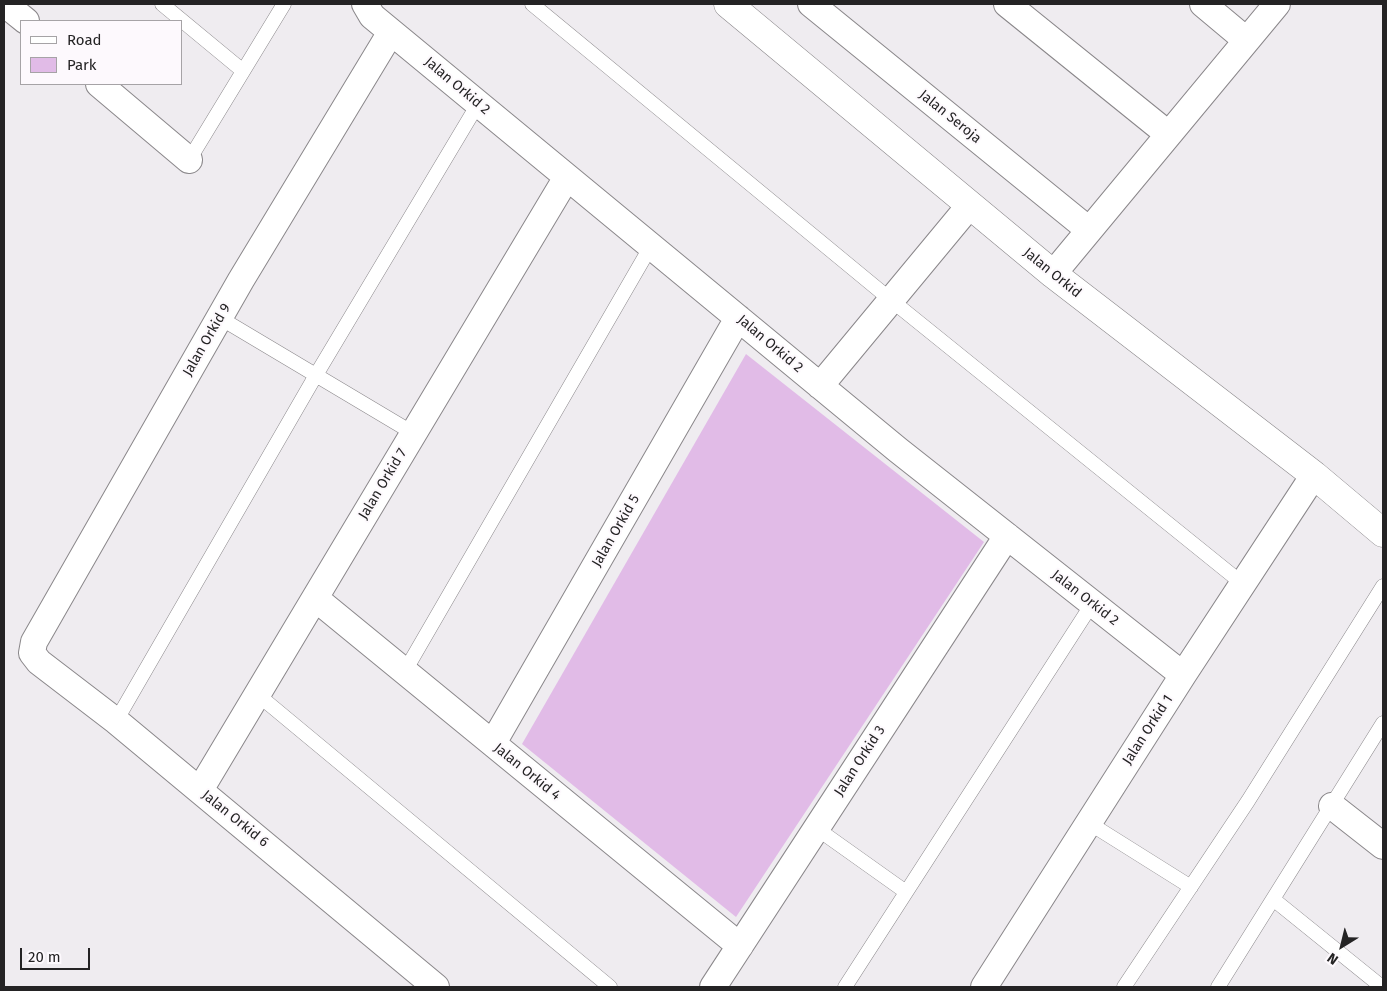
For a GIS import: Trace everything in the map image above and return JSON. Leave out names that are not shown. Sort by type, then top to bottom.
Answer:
[{"type":"street","points":[[5,4],[25,20]]},
{"type":"street","name":"Jalan Orkid 2","points":[[365,4],[372,16],[391,32],[820,386],[1183,676]]},
{"type":"street","name":"Jalan Orkid","points":[[728,4],[1053,274],[1314,475],[1383,532]]},
{"type":"street","name":"Jalan Seroja","points":[[811,4],[1089,230]]},
{"type":"street","points":[[1006,4],[1168,134]]},
{"type":"street","points":[[1203,4],[1246,40]]},
{"type":"street","points":[[1053,274],[1276,4]]},
{"type":"street","name":"Jalan Orkid 9","points":[[32,653],[34,642],[241,280],[391,32]]},
{"type":"street","points":[[100,85],[189,160]]},
{"type":"street","name":"Jalan Orkid 7","points":[[200,790],[567,177]]},
{"type":"street","points":[[820,386],[970,205]]},
{"type":"street","name":"Jalan Orkid 5","points":[[493,743],[738,318]]},
{"type":"street","name":"Jalan Orkid 1","points":[[984,987],[1314,475]]},
{"type":"street","name":"Jalan Orkid 3","points":[[712,987],[1007,536]]},
{"type":"street","name":"Jalan Orkid 4","points":[[315,598],[740,946]]},
{"type":"street","name":"Jalan Orkid 6","points":[[32,653],[39,662],[116,721],[436,987]]},
{"type":"street","points":[[1332,806],[1383,846]]},
{"type":"lane","points":[[162,4],[181,20]]},
{"type":"lane","points":[[189,160],[284,4]]},
{"type":"lane","points":[[532,4],[891,300],[1243,584]]},
{"type":"lane","points":[[182,21],[243,71]]},
{"type":"lane","points":[[116,721],[316,375],[478,104]]},
{"type":"lane","points":[[405,671],[651,246]]},
{"type":"lane","points":[[220,318],[413,434]]},
{"type":"lane","points":[[1124,987],[1248,801],[1383,586]]},
{"type":"lane","points":[[845,987],[1092,604]]},
{"type":"lane","points":[[257,694],[610,987]]},
{"type":"lane","points":[[1218,987],[1383,723]]},
{"type":"lane","points":[[1089,823],[1191,887]]},
{"type":"lane","points":[[816,828],[906,892]]},
{"type":"lane","points":[[1273,900],[1382,987]]},
{"type":"green space","points":[[746,354],[984,542],[736,917],[522,744]]}]
